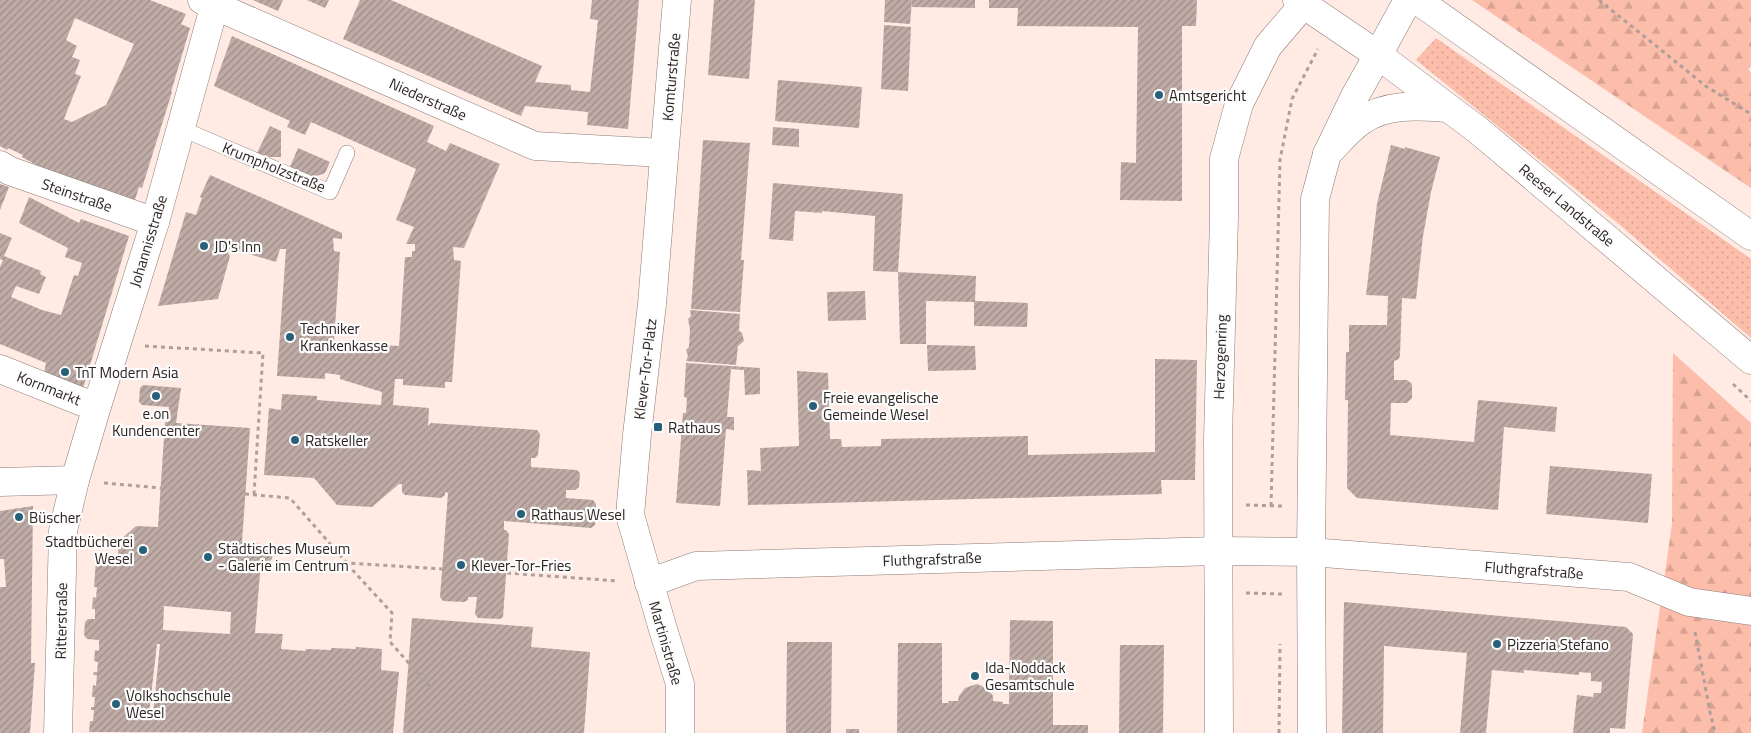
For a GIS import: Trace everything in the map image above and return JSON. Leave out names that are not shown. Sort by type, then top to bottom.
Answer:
[{"type":"street","name":"Komturstraße","points":[[664,153],[677,0]]},
{"type":"street","points":[[1312,733],[1311,552],[1316,198],[1326,154],[1362,81],[1408,0]]},
{"type":"street","points":[[1417,0],[1751,236]]},
{"type":"street","name":"Reeser Landstraße","points":[[1304,1],[1479,132],[1751,360]]},
{"type":"street","name":"Herzogenring","points":[[1219,733],[1218,438],[1224,159],[1239,104],[1268,46],[1304,1]]},
{"type":"street","name":"Niederstraße","points":[[210,2],[535,146],[664,153]]},
{"type":"street","name":"Johannisstraße","points":[[75,480],[155,222],[210,2]]},
{"type":"street","points":[[1326,154],[1360,122],[1380,111],[1407,106],[1448,108]]},
{"type":"street","name":"Klever-Tor-Platz","points":[[649,582],[630,515],[652,304],[664,153]]},
{"type":"street","name":"Steinstraße","points":[[0,165],[10,171],[155,222]]},
{"type":"street","name":"Kornmarkt","points":[[0,368],[80,401],[98,406]]},
{"type":"street","points":[[0,482],[75,480]]},
{"type":"street","name":"Ritterstraße","points":[[58,733],[62,531],[75,480]]},
{"type":"street","name":"Fluthgrafstraße","points":[[649,582],[696,566],[1218,551],[1311,552],[1629,577],[1689,602],[1751,611]]},
{"type":"street","name":"Martinistraße","points":[[649,582],[680,684],[680,733]]},
{"type":"lane","name":"Krumpholzstraße","points":[[180,128],[330,192],[347,153]]},
{"type":"path","points":[[1599,0],[1707,87],[1751,114]]},
{"type":"path","points":[[117,344],[263,353],[254,494]]},
{"type":"path","points":[[75,480],[161,488]]},
{"type":"path","points":[[246,494],[290,498],[392,613],[390,642],[434,691]]},
{"type":"path","points":[[1218,504],[1312,507]]},
{"type":"path","points":[[347,564],[442,569]]},
{"type":"path","points":[[507,573],[649,582]]},
{"type":"path","points":[[1218,593],[1312,594]]},
{"type":"path","points":[[1281,594],[1281,604]]},
{"type":"path","points":[[1689,602],[1715,733]]},
{"type":"path","points":[[1279,733],[1280,644]]},
{"type":"green space","points":[[1472,0],[1751,0],[1751,66],[1748,70],[1751,72],[1751,188]]},
{"type":"green space","points":[[1436,38],[1751,259],[1751,338],[1620,225],[1416,60]]},
{"type":"green space","points":[[1673,353],[1751,423],[1751,733],[1642,733],[1672,524]]},
{"type":"building","points":[[0,0],[150,0],[186,14],[181,24],[190,28],[142,188],[139,187],[135,200],[45,170],[22,157],[23,155],[0,146]],"holes":[[[75,18],[134,44],[106,105],[72,122],[64,119],[81,76],[75,74],[80,60],[72,57],[77,46],[66,40]]]},
{"type":"building","points":[[253,0],[283,0],[278,11]]},
{"type":"building","points":[[307,0],[329,0],[325,8]]},
{"type":"building","points":[[360,0],[391,0],[542,66],[535,82],[571,85],[571,90],[590,92],[598,20],[590,19],[592,0],[639,0],[628,129],[587,125],[588,112],[525,106],[521,116],[343,39]]},
{"type":"building","points":[[714,0],[755,0],[749,79],[708,75]]},
{"type":"building","points":[[885,0],[912,0],[910,24],[884,22]]},
{"type":"building","points":[[912,0],[975,0],[975,8],[912,7]]},
{"type":"building","name":"Amtsgericht","points":[[989,0],[1197,0],[1196,26],[1182,26],[1182,201],[1120,200],[1121,162],[1136,163],[1138,27],[1017,26],[1018,8],[989,8]]},
{"type":"building","points":[[884,25],[911,27],[908,91],[881,89]]},
{"type":"building","points":[[232,36],[434,126],[427,142],[446,151],[450,143],[500,164],[464,248],[453,247],[454,260],[461,261],[452,382],[445,382],[445,388],[403,385],[403,379],[395,379],[393,405],[429,408],[428,426],[431,423],[537,430],[540,434],[538,455],[535,458],[531,458],[531,467],[577,470],[580,473],[579,487],[575,490],[566,490],[566,498],[593,500],[596,504],[595,525],[591,528],[504,521],[504,530],[509,534],[503,617],[500,619],[478,618],[475,614],[477,597],[468,597],[468,600],[464,602],[443,601],[440,597],[448,493],[445,492],[445,495],[441,498],[405,495],[402,492],[402,484],[399,484],[372,507],[337,505],[314,478],[264,475],[269,408],[281,410],[282,394],[317,396],[317,400],[381,405],[382,392],[340,379],[340,375],[325,373],[325,379],[277,376],[286,249],[280,249],[276,262],[239,251],[236,245],[227,251],[230,256],[218,299],[158,306],[186,212],[196,215],[202,198],[200,197],[210,175],[342,233],[342,239],[333,238],[334,251],[340,252],[334,342],[352,343],[351,349],[371,347],[371,350],[380,351],[381,345],[399,346],[405,257],[412,257],[412,251],[415,251],[415,244],[406,244],[414,227],[396,220],[416,169],[311,122],[305,135],[287,127],[290,121],[214,86]]},
{"type":"building","points":[[778,80],[862,87],[859,128],[775,121]]},
{"type":"building","points":[[270,126],[281,131],[281,157],[266,157],[257,153]]},
{"type":"building","points":[[773,127],[799,129],[799,147],[772,145]]},
{"type":"building","points":[[703,140],[750,143],[741,260],[744,260],[740,312],[691,309]]},
{"type":"building","points":[[1391,145],[1440,157],[1423,236],[1416,299],[1402,298],[1400,355],[1399,359],[1394,361],[1394,380],[1407,380],[1412,384],[1412,398],[1407,403],[1391,403],[1390,435],[1474,442],[1478,400],[1557,407],[1555,432],[1504,427],[1498,510],[1357,498],[1347,488],[1348,400],[1345,400],[1346,352],[1349,352],[1349,325],[1387,325],[1388,296],[1366,295],[1377,204]]},
{"type":"building","points":[[298,148],[330,162],[325,173],[314,177],[290,167]]},
{"type":"building","points":[[773,183],[903,194],[898,272],[873,271],[875,216],[822,211],[822,213],[795,211],[793,241],[769,239]]},
{"type":"building","points":[[0,184],[9,187],[0,210]]},
{"type":"building","points":[[29,197],[79,223],[81,219],[129,236],[81,395],[42,383],[46,363],[0,344],[0,267],[3,260],[0,259],[0,233],[12,238],[4,256],[41,271],[40,274],[46,277],[39,294],[16,286],[11,297],[42,310],[61,315],[74,275],[78,276],[82,263],[65,257],[68,248],[19,223]]},
{"type":"building","points":[[898,272],[976,276],[975,301],[1028,303],[1027,327],[974,326],[974,302],[926,301],[926,344],[900,344]]},
{"type":"building","points":[[865,291],[866,320],[828,321],[827,292]]},
{"type":"building","points":[[690,310],[740,314],[739,331],[742,333],[744,341],[738,346],[736,365],[686,361],[688,356],[686,350],[689,347],[690,329],[688,319],[691,316]]},
{"type":"building","points":[[927,345],[975,346],[976,370],[928,371]]},
{"type":"building","points":[[1155,359],[1197,360],[1195,480],[1161,480],[1162,494],[748,505],[747,470],[761,471],[760,448],[799,446],[797,371],[828,373],[830,439],[841,439],[842,447],[881,446],[881,439],[1028,436],[1028,455],[1155,452]]},
{"type":"building","points":[[686,363],[760,368],[760,394],[745,395],[744,370],[731,369],[727,417],[734,417],[734,430],[726,429],[720,506],[676,503],[683,413],[686,413],[687,398],[684,397]]},
{"type":"building","points":[[143,385],[181,388],[176,423],[250,428],[242,542],[270,545],[273,548],[272,559],[269,562],[261,562],[255,633],[283,634],[281,649],[305,651],[306,649],[331,650],[331,648],[356,649],[356,647],[382,649],[381,670],[399,672],[393,733],[89,732],[94,710],[91,710],[91,707],[94,707],[95,697],[92,697],[93,685],[96,686],[97,675],[93,675],[94,672],[97,672],[98,662],[94,661],[95,650],[99,651],[99,640],[87,639],[84,635],[85,622],[88,619],[95,619],[95,609],[92,609],[93,597],[96,598],[97,587],[94,587],[96,560],[117,563],[119,541],[136,526],[158,527],[165,422],[168,422],[169,407],[142,405],[139,402],[140,388]],"holes":[[[164,606],[231,612],[230,634],[163,630]],[[157,644],[160,644],[153,714],[149,713]]]},
{"type":"building","points":[[1550,466],[1652,474],[1648,523],[1546,514]]},
{"type":"building","points":[[33,506],[31,663],[35,663],[30,733],[0,733],[0,587],[6,587],[4,559],[0,559],[0,511]]},
{"type":"building","points":[[1344,602],[1626,627],[1633,634],[1625,729],[1610,728],[1610,733],[1573,733],[1577,695],[1593,697],[1594,693],[1601,693],[1602,682],[1591,681],[1591,673],[1579,672],[1579,675],[1524,670],[1524,673],[1492,670],[1486,733],[1460,733],[1467,653],[1384,646],[1383,733],[1342,733]]},
{"type":"building","points":[[412,618],[533,627],[531,647],[590,652],[584,733],[403,733]]},
{"type":"building","points":[[1010,620],[1053,621],[1053,725],[1088,725],[1088,733],[897,733],[898,643],[942,643],[942,703],[958,701],[965,688],[977,684],[988,689],[993,696],[993,701],[1009,704]]},
{"type":"building","points":[[787,642],[832,642],[831,733],[786,733]]},
{"type":"building","points":[[1120,645],[1164,645],[1163,733],[1119,733]]},
{"type":"building","points":[[846,729],[859,729],[859,733],[846,733]]},
{"type":"place","name":"Amtsgericht","points":[[1159,95]]},
{"type":"place","name":"JD's Inn","points":[[204,246]]},
{"type":"place","name":"Techniker Krankenkasse","points":[[290,337]]},
{"type":"place","name":"TnT Modern Asia","points":[[65,372]]},
{"type":"place","name":"e.on Kundencenter","points":[[156,396]]},
{"type":"place","name":"Freie evangelische Gemeinde Wesel","points":[[813,406]]},
{"type":"place","name":"Rathaus","points":[[658,427]]},
{"type":"place","name":"Ratskeller","points":[[295,440]]},
{"type":"place","name":"Rathaus Wesel","points":[[521,514]]},
{"type":"place","name":"Büscher","points":[[19,517]]},
{"type":"place","name":"Stadtbücherei Wesel","points":[[143,550]]},
{"type":"place","name":"Städtisches Museum - Galerie im Centrum","points":[[208,557]]},
{"type":"place","name":"Klever-Tor-Fries","points":[[461,565]]},
{"type":"place","name":"Pizzeria Stefano","points":[[1497,644]]},
{"type":"place","name":"Ida-Noddack Gesamtschule","points":[[975,676]]},
{"type":"place","name":"Volkshochschule Wesel","points":[[116,704]]}]
